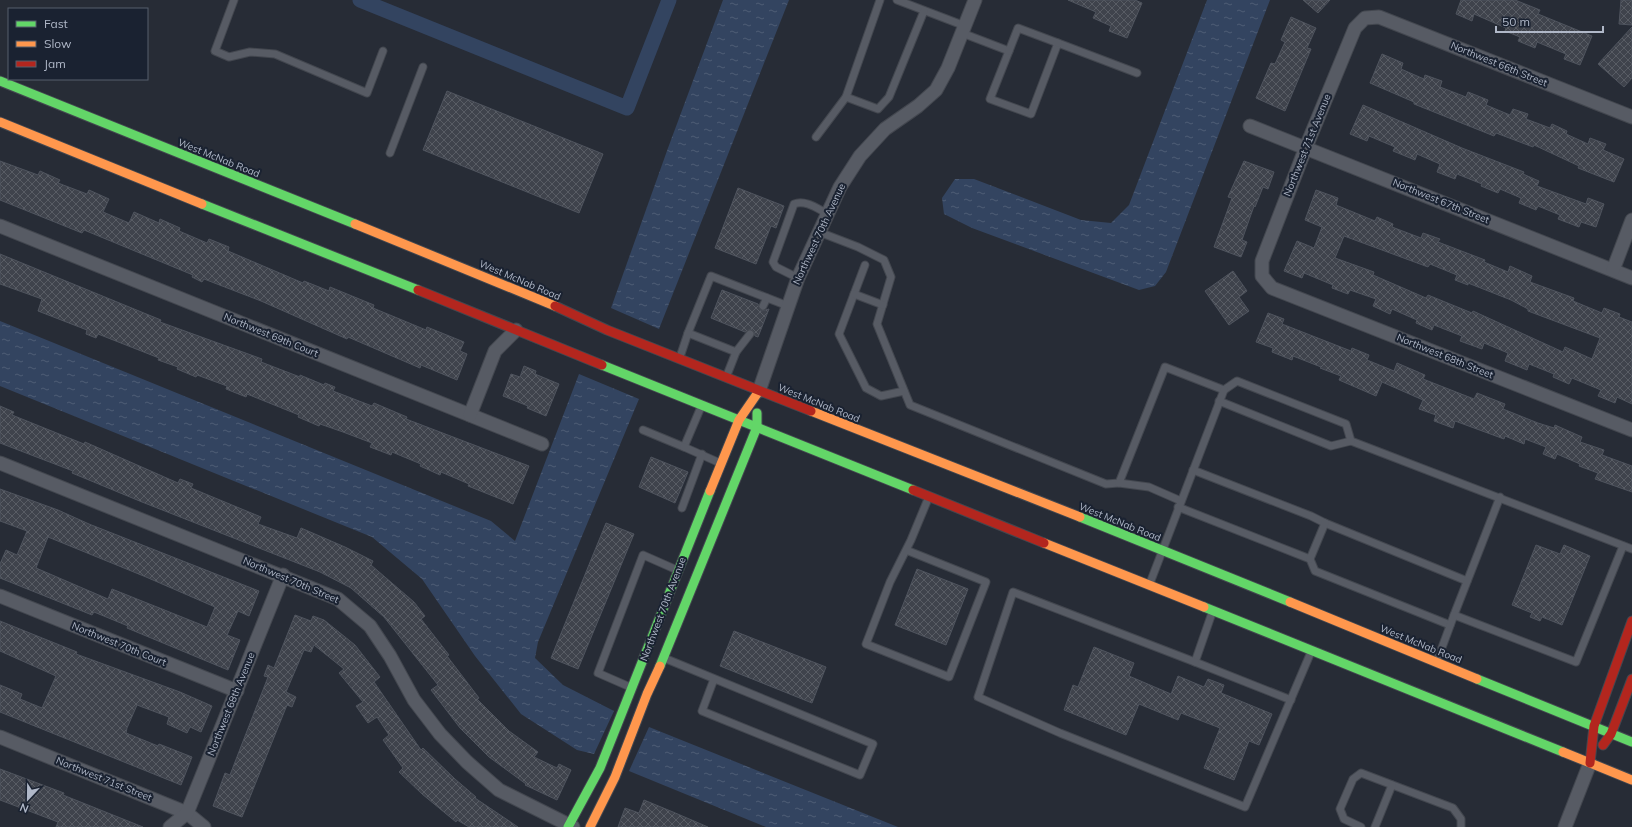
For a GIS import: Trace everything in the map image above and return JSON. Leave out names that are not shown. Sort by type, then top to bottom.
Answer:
[{"type":"main road","name":"West McNab Road","points":[[0,81],[532,295],[608,330],[726,378],[1162,550],[1632,742]]},
{"type":"main road","points":[[0,122],[251,221],[580,356],[1632,780]]},
{"type":"main road","name":"Northwest 70th Avenue","points":[[570,826],[600,768],[677,570],[739,420],[759,391]]},
{"type":"main road","name":"Northwest 70th Avenue","points":[[590,827],[615,777],[647,694],[664,658],[757,427],[759,391]]},
{"type":"main road","points":[[1590,763],[1594,726],[1632,621]]},
{"type":"main road","points":[[1590,763],[1611,734],[1632,679]]},
{"type":"street","name":"Northwest 70th Avenue","points":[[759,391],[798,278],[840,187],[860,156],[884,129],[918,106],[936,90],[948,68],[975,0]]},
{"type":"street","name":"Northwest 66th Street","points":[[1365,18],[1379,17],[1632,117]]},
{"type":"street","name":"Northwest 71st Avenue","points":[[1262,276],[1262,261],[1306,147],[1355,28],[1365,18]]},
{"type":"street","name":"Northwest 67th Street","points":[[1250,126],[1632,278]]},
{"type":"street","points":[[1613,270],[1632,220]]},
{"type":"street","name":"Northwest 69th Court","points":[[0,226],[542,444]]},
{"type":"street","name":"Northwest 68th Street","points":[[1262,276],[1272,288],[1632,430]]},
{"type":"street","points":[[470,415],[495,351],[516,330]]},
{"type":"street","name":"Northwest 70th Street","points":[[0,463],[283,575],[338,599],[370,626],[390,656],[414,700],[440,734],[467,762],[499,790],[570,826]]},
{"type":"street","name":"Northwest 68th Avenue","points":[[170,827],[187,813],[283,575]]},
{"type":"street","name":"Northwest 70th Court","points":[[0,596],[237,691]]},
{"type":"street","name":"Northwest 71st Street","points":[[0,737],[187,813],[204,827]]},
{"type":"street","points":[[1565,827],[1590,763]]},
{"type":"lane","points":[[234,0],[215,51],[228,57],[250,52],[275,54],[367,93],[383,51]]},
{"type":"lane","points":[[816,137],[846,97],[880,0]]},
{"type":"lane","points":[[897,0],[1009,51]]},
{"type":"lane","points":[[846,97],[878,109],[889,97],[924,11]]},
{"type":"lane","points":[[1058,43],[1031,114],[990,99],[1018,28],[1058,43],[1137,73]]},
{"type":"lane","points":[[390,153],[423,67]]},
{"type":"lane","points":[[798,278],[776,267],[773,262],[794,204],[799,202],[810,205],[828,214]]},
{"type":"lane","points":[[819,232],[858,247],[884,260],[891,277],[877,324],[910,405],[1106,484],[1119,483],[1149,487],[1180,504],[1310,559],[1315,571],[1450,625]]},
{"type":"lane","points":[[865,265],[839,334],[866,388],[881,396],[904,391]]},
{"type":"lane","points":[[679,358],[711,276],[788,306]]},
{"type":"lane","points":[[854,294],[883,305]]},
{"type":"lane","points":[[763,306],[767,298]]},
{"type":"lane","points":[[688,333],[736,352]]},
{"type":"lane","points":[[726,378],[736,352],[750,334]]},
{"type":"lane","points":[[1119,483],[1165,367],[1224,390]]},
{"type":"lane","points":[[1149,585],[1224,390],[1237,381],[1346,424],[1351,441]]},
{"type":"lane","points":[[1219,402],[1331,446],[1351,441],[1632,549]]},
{"type":"lane","points":[[684,447],[702,405]]},
{"type":"lane","points":[[643,430],[702,454],[722,464]]},
{"type":"lane","points":[[682,508],[702,454]]},
{"type":"lane","points":[[1193,470],[1311,516],[1467,581]]},
{"type":"lane","points":[[906,550],[986,582],[949,678],[866,644],[890,582],[929,497]]},
{"type":"lane","points":[[1436,663],[1500,497]]},
{"type":"lane","points":[[1310,559],[1325,523]]},
{"type":"lane","points":[[1454,615],[1576,662],[1623,546]]},
{"type":"lane","points":[[647,694],[598,673],[643,554],[677,570]]},
{"type":"lane","points":[[1291,700],[1013,592],[978,697],[1060,733],[1245,806],[1291,700],[1312,650]]},
{"type":"lane","points":[[1194,662],[1213,611]]},
{"type":"lane","points":[[664,658],[873,744],[860,775],[702,711],[714,679]]},
{"type":"lane","points":[[1361,827],[1344,819],[1340,809],[1353,779],[1361,773],[1454,808],[1461,819],[1460,827]]},
{"type":"lane","points":[[1375,827],[1392,785]]},
{"type":"water","points":[[723,0],[789,0],[659,329],[611,308]]},
{"type":"water","points":[[1207,0],[1270,0],[1166,272],[1155,286],[1139,290],[972,228],[944,214],[942,198],[955,179],[974,179],[1081,220],[1111,223],[1129,205]]},
{"type":"water","points":[[0,321],[491,521],[515,541],[579,374],[639,399],[538,642],[535,658],[563,685],[614,711],[594,754],[577,750],[521,714],[475,656],[422,579],[372,537],[0,386]]},
{"type":"water","points":[[649,727],[898,827],[766,827],[629,771]]},
{"type":"building","points":[[1068,0],[1135,0],[1142,3],[1127,38],[1109,31],[1111,26],[1093,18],[1096,12]]},
{"type":"building","points":[[1303,0],[1330,0],[1318,13]]},
{"type":"building","points":[[1461,0],[1515,0],[1540,10],[1538,14],[1592,36],[1580,65],[1564,59],[1566,54],[1537,42],[1535,48],[1518,41],[1520,37],[1505,31],[1506,28],[1474,14],[1472,21],[1456,14]]},
{"type":"building","points":[[1621,0],[1632,0],[1632,25],[1619,24]]},
{"type":"building","points":[[1291,17],[1316,28],[1307,48],[1311,49],[1285,111],[1256,98],[1271,63],[1275,64],[1285,42],[1281,40]]},
{"type":"building","points":[[1632,27],[1632,78],[1624,87],[1598,64]]},
{"type":"building","points":[[1382,54],[1403,63],[1401,69],[1424,79],[1425,75],[1442,81],[1440,87],[1466,97],[1468,92],[1488,100],[1486,105],[1510,115],[1513,109],[1528,114],[1526,119],[1550,128],[1552,124],[1567,131],[1566,134],[1588,144],[1590,138],[1606,144],[1603,150],[1624,159],[1614,182],[1578,168],[1579,166],[1534,145],[1533,147],[1496,133],[1494,136],[1414,104],[1414,102],[1370,83]]},
{"type":"building","points":[[447,91],[603,154],[579,213],[423,150]]},
{"type":"building","points":[[1363,105],[1462,148],[1524,172],[1523,174],[1539,181],[1537,186],[1586,204],[1588,198],[1604,204],[1596,227],[1581,222],[1579,227],[1558,219],[1560,215],[1538,206],[1536,210],[1519,203],[1521,198],[1500,189],[1498,193],[1481,186],[1482,184],[1457,174],[1455,179],[1437,172],[1440,164],[1417,154],[1415,160],[1393,151],[1395,147],[1369,136],[1367,141],[1350,134]]},
{"type":"building","points":[[0,161],[38,175],[40,171],[60,180],[58,183],[87,194],[89,190],[109,199],[103,212],[129,223],[134,212],[159,223],[160,219],[180,228],[179,231],[207,243],[209,239],[229,247],[228,251],[303,283],[304,281],[329,291],[330,287],[374,305],[373,308],[426,330],[427,327],[464,342],[460,351],[467,354],[457,380],[421,365],[420,368],[348,337],[347,339],[261,301],[204,279],[202,282],[192,277],[193,275],[84,230],[82,233],[0,200]]},
{"type":"building","points":[[1244,161],[1274,172],[1268,189],[1263,187],[1255,207],[1254,206],[1242,240],[1247,242],[1241,257],[1214,247],[1232,198],[1228,197]]},
{"type":"building","points":[[738,188],[784,206],[776,228],[771,226],[756,264],[715,248]]},
{"type":"building","points":[[1316,190],[1338,198],[1336,205],[1375,221],[1377,217],[1393,224],[1392,227],[1421,238],[1423,233],[1440,239],[1438,242],[1485,260],[1484,262],[1508,272],[1510,266],[1532,276],[1530,282],[1574,298],[1573,301],[1602,313],[1604,308],[1620,314],[1619,317],[1632,322],[1632,404],[1617,397],[1615,403],[1598,396],[1601,390],[1572,378],[1569,384],[1553,377],[1554,374],[1529,364],[1527,370],[1505,361],[1508,353],[1484,343],[1482,349],[1460,341],[1462,336],[1434,325],[1432,330],[1416,323],[1417,320],[1392,309],[1390,314],[1373,306],[1376,299],[1350,290],[1348,294],[1332,288],[1333,285],[1304,273],[1302,278],[1284,271],[1297,241],[1314,248],[1322,227],[1305,220]],"holes":[[[1344,236],[1428,267],[1430,264],[1457,275],[1455,280],[1468,285],[1468,283],[1511,300],[1528,309],[1528,311],[1600,338],[1592,359],[1565,347],[1563,352],[1473,311],[1472,313],[1428,295],[1426,298],[1373,275],[1374,272],[1335,258]]]},
{"type":"building","points":[[0,254],[161,320],[160,322],[262,359],[261,362],[300,377],[300,375],[324,385],[325,383],[335,387],[333,391],[372,406],[374,403],[407,417],[406,419],[529,466],[513,504],[468,486],[469,484],[441,472],[440,475],[420,466],[421,464],[392,452],[391,455],[370,447],[372,443],[320,424],[319,426],[298,417],[299,415],[247,394],[246,397],[226,389],[227,386],[197,375],[196,377],[177,369],[178,367],[158,360],[159,358],[98,334],[96,338],[86,334],[87,330],[38,311],[42,299],[0,284]]},
{"type":"building","points":[[1233,271],[1247,291],[1239,297],[1249,311],[1229,325],[1205,291]]},
{"type":"building","points":[[722,290],[758,304],[761,311],[769,309],[758,337],[755,336],[751,329],[745,332],[711,318]]},
{"type":"building","points":[[1268,313],[1284,319],[1282,324],[1351,351],[1352,348],[1369,355],[1367,360],[1394,371],[1397,363],[1425,375],[1423,379],[1474,399],[1477,393],[1505,404],[1503,409],[1554,428],[1555,425],[1582,437],[1580,442],[1604,450],[1602,455],[1632,466],[1632,492],[1595,479],[1598,473],[1579,466],[1580,464],[1557,454],[1555,459],[1543,454],[1546,447],[1525,439],[1524,444],[1505,436],[1504,439],[1455,421],[1453,428],[1434,421],[1436,415],[1419,409],[1423,400],[1382,382],[1376,396],[1339,380],[1341,376],[1320,368],[1321,367],[1293,356],[1292,360],[1272,352],[1273,348],[1256,342]]},
{"type":"building","points":[[524,366],[536,371],[535,374],[559,384],[546,416],[527,408],[528,406],[503,396],[511,374],[520,377]]},
{"type":"building","points":[[0,406],[14,412],[12,415],[84,444],[85,442],[178,483],[180,479],[193,484],[191,488],[261,517],[258,524],[297,538],[301,528],[373,561],[371,565],[414,602],[425,616],[421,619],[449,655],[447,656],[479,698],[477,699],[509,731],[538,752],[534,757],[557,768],[559,764],[571,770],[557,800],[525,785],[526,784],[489,757],[460,728],[431,690],[438,685],[384,617],[351,588],[320,572],[142,502],[72,473],[73,471],[0,443]]},
{"type":"building","points":[[651,457],[688,472],[675,503],[639,487]]},
{"type":"building","points":[[0,489],[58,510],[89,524],[259,591],[249,616],[238,611],[227,635],[240,640],[228,670],[127,628],[128,626],[94,612],[92,615],[0,578],[0,564],[6,550],[17,555],[27,531],[0,521]],"holes":[[[48,537],[215,607],[207,627],[112,589],[108,599],[36,568]]]},
{"type":"building","points":[[606,523],[634,534],[578,669],[551,658]]},
{"type":"building","points":[[1536,545],[1560,554],[1564,545],[1590,556],[1562,625],[1542,617],[1540,621],[1530,617],[1532,613],[1512,605]]},
{"type":"building","points":[[917,569],[968,589],[946,645],[895,625]]},
{"type":"building","points":[[295,615],[311,621],[313,616],[324,620],[355,645],[380,677],[374,682],[421,750],[423,748],[476,797],[475,798],[518,827],[469,827],[457,820],[456,822],[422,794],[399,772],[403,768],[383,740],[389,735],[377,717],[368,723],[356,706],[363,702],[339,673],[344,669],[314,645],[311,652],[304,650],[286,692],[296,697],[292,707],[287,705],[242,817],[213,806],[225,773],[230,775],[268,677],[264,676],[268,665],[274,668]]},
{"type":"building","points":[[0,621],[77,652],[76,654],[180,692],[212,706],[201,732],[190,727],[187,733],[167,724],[169,717],[137,705],[127,728],[126,733],[158,746],[159,744],[192,757],[181,785],[0,712],[0,685],[22,694],[20,699],[42,708],[56,676],[0,651]]},
{"type":"building","points":[[734,631],[826,667],[812,703],[720,666]]},
{"type":"building","points":[[1094,647],[1134,663],[1129,676],[1171,694],[1178,676],[1204,687],[1208,679],[1224,685],[1221,693],[1272,714],[1259,745],[1249,741],[1234,780],[1204,768],[1220,728],[1181,713],[1178,720],[1139,704],[1126,735],[1064,710],[1073,685],[1078,687]]},
{"type":"building","points":[[0,769],[64,793],[63,795],[143,827],[56,827],[58,822],[0,800]]},
{"type":"building","points":[[644,800],[708,827],[618,827],[625,808],[639,813]]},
{"type":"waterway","points":[[360,0],[627,108],[669,0]]},
{"type":"traffic: fast","points":[[0,81],[355,224]]},
{"type":"traffic: fast","points":[[202,204],[418,290]]},
{"type":"traffic: fast","points":[[602,365],[913,490]]},
{"type":"traffic: fast","points":[[660,666],[757,427],[757,413]]},
{"type":"traffic: fast","points":[[568,827],[600,768],[710,491]]},
{"type":"traffic: fast","points":[[1080,517],[1290,602]]},
{"type":"traffic: fast","points":[[1204,607],[1563,752]]},
{"type":"traffic: fast","points":[[1477,679],[1632,742]]},
{"type":"traffic: slow","points":[[0,122],[202,204]]},
{"type":"traffic: slow","points":[[355,224],[555,306]]},
{"type":"traffic: slow","points":[[710,491],[739,420],[759,391]]},
{"type":"traffic: slow","points":[[811,411],[1080,517]]},
{"type":"traffic: slow","points":[[1044,543],[1204,607]]},
{"type":"traffic: slow","points":[[1290,602],[1477,679]]},
{"type":"traffic: slow","points":[[590,827],[615,777],[647,694],[660,666]]},
{"type":"traffic: slow","points":[[1563,752],[1632,780]]},
{"type":"traffic: jam","points":[[418,290],[602,365]]},
{"type":"traffic: jam","points":[[555,306],[607,330],[811,411]]},
{"type":"traffic: jam","points":[[913,490],[1044,543]]},
{"type":"traffic: jam","points":[[1590,763],[1594,726],[1632,621]]},
{"type":"traffic: jam","points":[[1603,745],[1611,734],[1632,679]]}]
